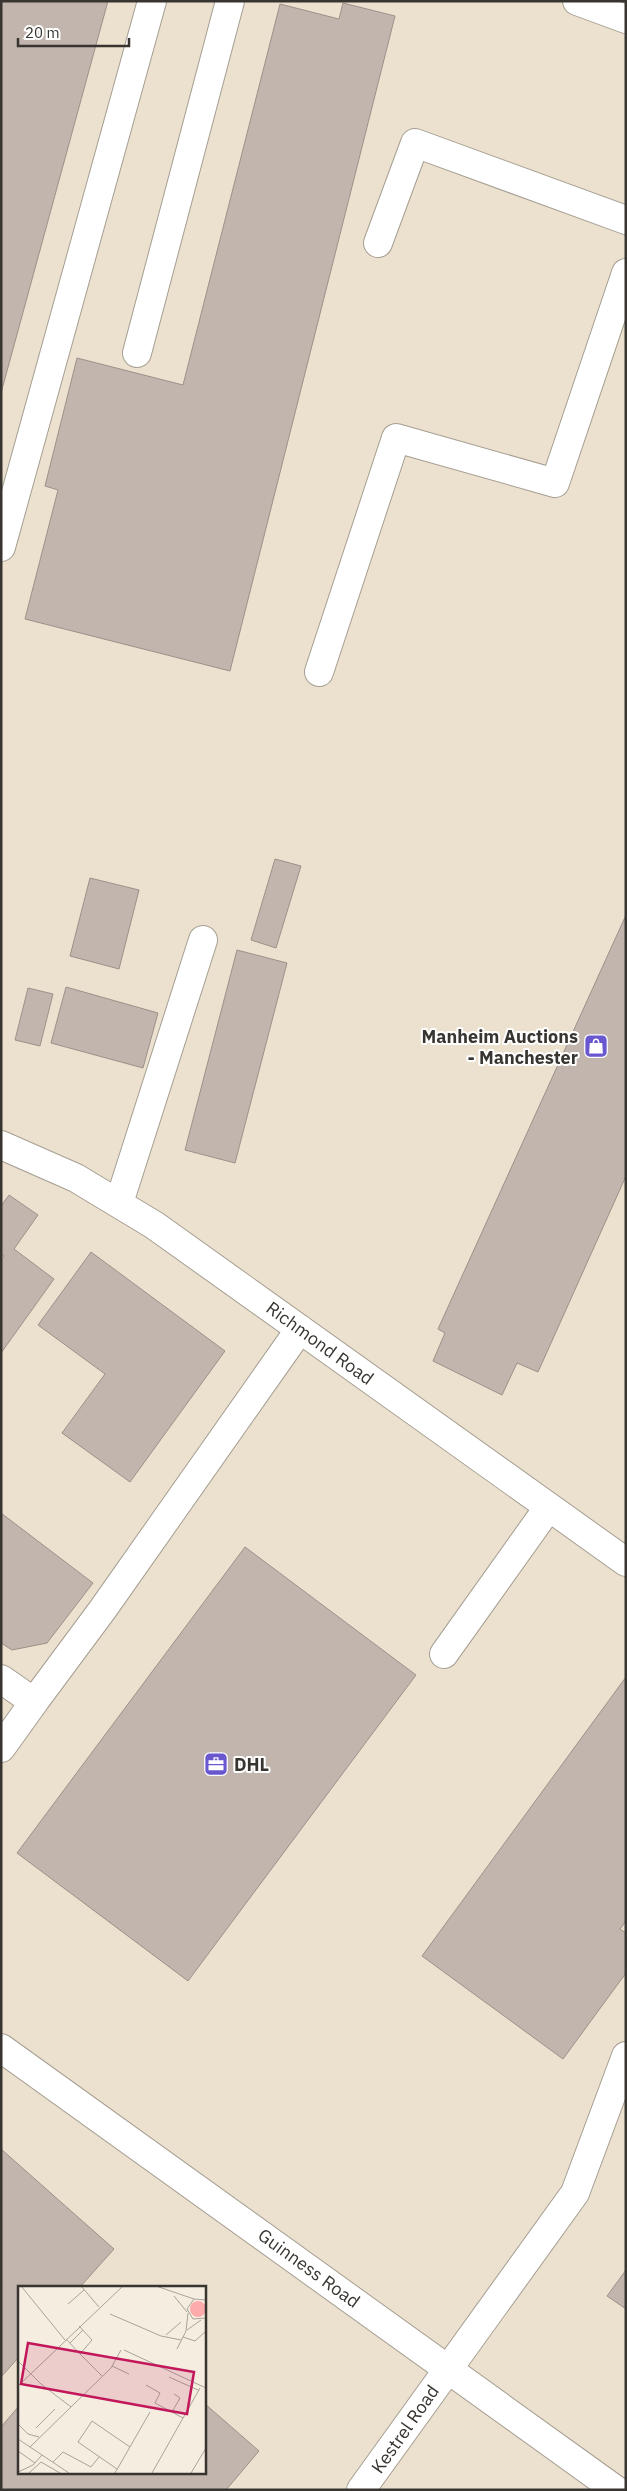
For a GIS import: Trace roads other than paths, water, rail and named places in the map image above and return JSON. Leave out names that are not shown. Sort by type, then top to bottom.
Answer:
[{"type":"street","points":[[1,547],[152,1]]},
{"type":"street","points":[[138,353],[230,1]]},
{"type":"street","points":[[577,1],[626,18]]},
{"type":"street","points":[[378,243],[415,143],[626,220]]},
{"type":"street","points":[[319,672],[396,438],[555,483],[626,273]]},
{"type":"street","points":[[119,1203],[203,940]]},
{"type":"street","name":"Richmond Road","points":[[1,1144],[76,1178],[154,1225],[626,1562]]},
{"type":"street","points":[[1,1748],[103,1608],[300,1329]]},
{"type":"street","points":[[444,1654],[548,1508]]},
{"type":"street","points":[[1,1679],[34,1702]]},
{"type":"street","name":"Guinness Road","points":[[1,2048],[616,2490]]},
{"type":"street","name":"Kestrel Road","points":[[361,2490],[574,2193],[626,2056]]},
{"type":"place","name":"Manheim Auctions - Manchester","points":[[596,1046]]},
{"type":"place","name":"DHL","points":[[216,1764]]}]
